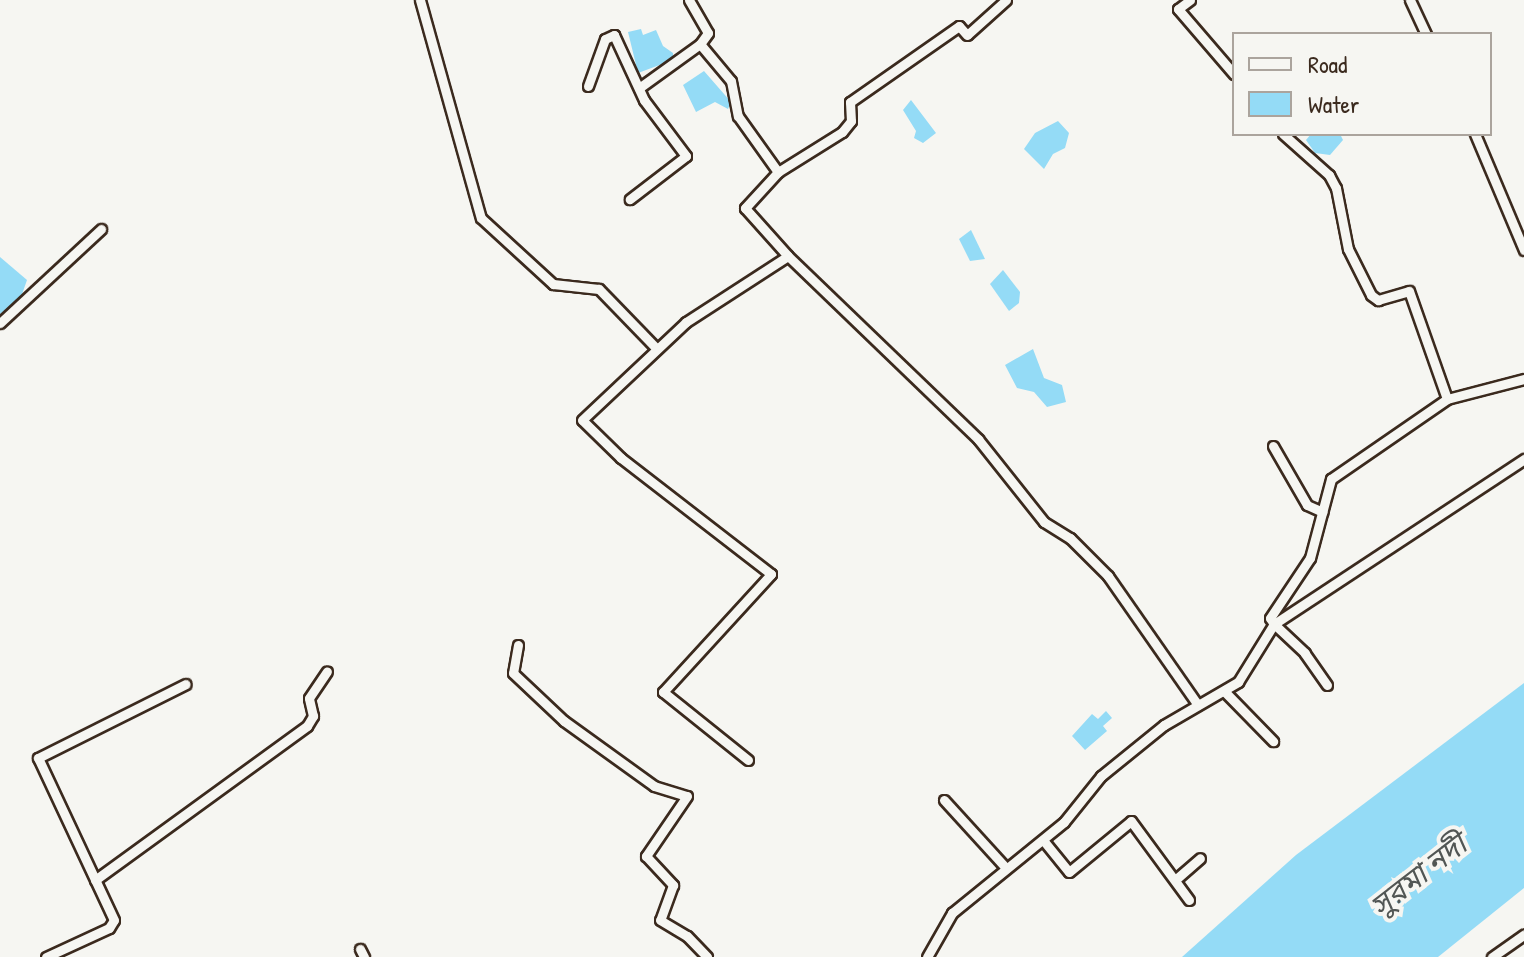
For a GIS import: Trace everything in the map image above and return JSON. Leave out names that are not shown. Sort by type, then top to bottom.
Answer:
[{"type":"street","points":[[420,0],[481,218],[553,284],[599,289],[657,349]]},
{"type":"street","points":[[639,88],[700,44],[708,33],[689,0]]},
{"type":"street","points":[[1006,0],[967,35],[959,26],[850,102],[851,121],[842,132],[778,172],[745,208],[788,256],[978,439],[1044,522],[1070,538],[1108,576],[1198,705]]},
{"type":"street","points":[[1190,0],[1178,9],[1232,72]]},
{"type":"street","points":[[1410,0],[1425,32]]},
{"type":"street","points":[[588,86],[605,39],[614,35],[639,88],[686,156],[630,199]]},
{"type":"street","points":[[700,44],[731,81],[738,116],[778,172]]},
{"type":"street","points":[[1285,136],[1329,175],[1336,188],[1348,249],[1371,295],[1378,300],[1409,291],[1447,399]]},
{"type":"street","points":[[1476,136],[1524,250]]},
{"type":"street","points":[[0,323],[101,229]]},
{"type":"street","points":[[748,760],[663,692],[771,574],[621,458],[582,420],[686,322],[788,256]]},
{"type":"street","points":[[1327,685],[1305,653],[1270,618],[1310,558],[1331,479],[1447,399],[1524,379]]},
{"type":"street","points":[[1273,446],[1307,505],[1323,512]]},
{"type":"street","points":[[927,957],[952,913],[1043,840],[1101,776],[1198,705],[1238,682],[1274,624],[1524,459]]},
{"type":"street","points":[[518,645],[513,673],[564,721],[654,786],[687,796],[646,856],[673,885],[660,920],[687,936],[707,957]]},
{"type":"street","points":[[95,880],[307,726],[313,716],[309,698],[327,671]]},
{"type":"street","points":[[46,957],[114,924],[38,758],[186,684]]},
{"type":"street","points":[[1225,692],[1273,741]]},
{"type":"street","points":[[944,800],[1006,868]]},
{"type":"street","points":[[1043,840],[1069,872],[1131,821],[1189,900]]},
{"type":"street","points":[[1175,880],[1200,858]]},
{"type":"street","points":[[1492,957],[1524,935]]},
{"type":"water","points":[[641,29],[643,35],[656,30],[663,46],[673,53],[673,60],[638,73],[628,32]]},
{"type":"water","points":[[704,71],[731,102],[728,109],[715,102],[696,112],[683,85]]},
{"type":"water","points":[[911,100],[936,133],[923,143],[914,138],[916,131],[903,110]]},
{"type":"water","points":[[1058,121],[1069,133],[1065,148],[1053,154],[1044,169],[1024,149],[1035,133]]},
{"type":"water","points":[[1309,136],[1341,136],[1343,140],[1330,155],[1315,153],[1306,140]]},
{"type":"water","points":[[971,230],[985,259],[970,261],[959,239]]},
{"type":"water","points":[[0,257],[27,280],[20,300],[0,314]]},
{"type":"water","points":[[1003,270],[1020,292],[1019,303],[1009,311],[990,284]]},
{"type":"water","points":[[1033,349],[1044,378],[1062,385],[1066,402],[1047,407],[1034,392],[1017,388],[1005,365]]},
{"type":"water","name":"সুরমা নদী","points":[[1524,683],[1524,888],[1438,957],[1182,957],[1296,855]]},
{"type":"water","points":[[1106,711],[1112,718],[1103,726],[1107,731],[1085,750],[1072,736],[1092,714],[1098,719]]}]
